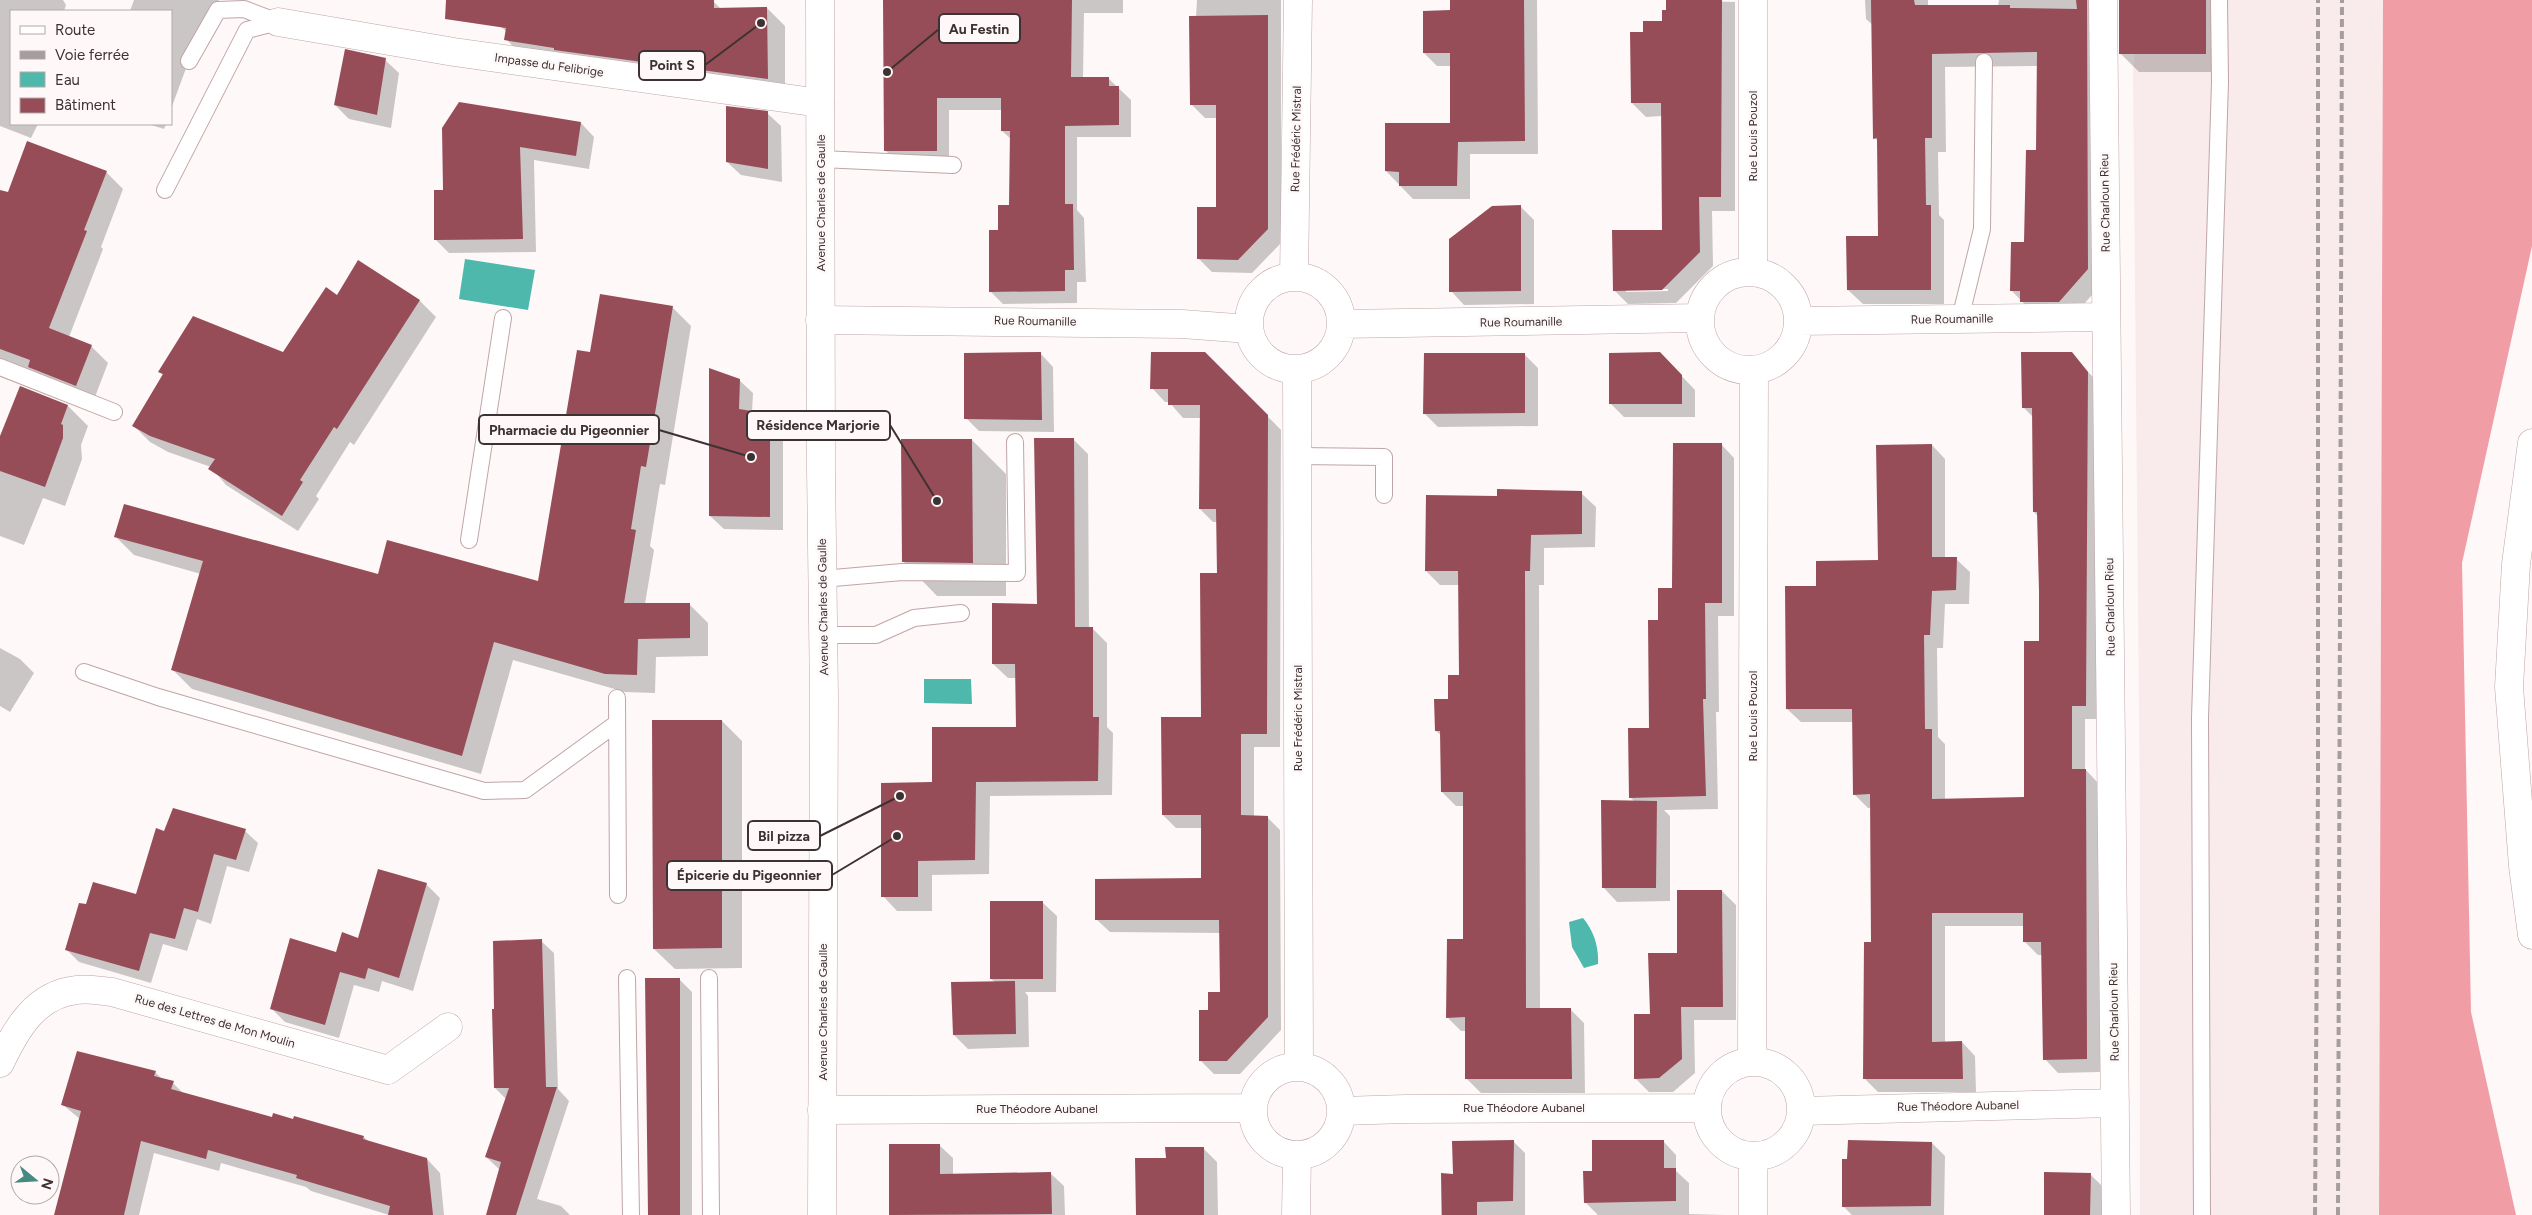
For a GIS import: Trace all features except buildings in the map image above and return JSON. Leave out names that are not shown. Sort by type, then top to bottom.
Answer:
[{"type":"main road","name":"Avenue Charles de Gaulle","points":[[820,0],[820,320],[823,635],[822,1215]]},
{"type":"main road","name":"Rue Frédéric Mistral","points":[[1294,277],[1298,0]]},
{"type":"main road","name":"Rue Louis Pouzol","points":[[1753,0],[1753,272]]},
{"type":"main road","name":"Rue Charloun Rieu","points":[[2103,0],[2116,1215]]},
{"type":"main road","name":"Impasse du Felibrige","points":[[278,22],[454,52],[820,103]]},
{"type":"main road","points":[[1753,272],[1768,276],[1780,283],[1790,294],[1796,307],[1798,321],[1796,336],[1790,349],[1780,359],[1768,367],[1740,370],[1726,365],[1706,346],[1700,318],[1703,306],[1717,284],[1728,277],[1753,272]]},
{"type":"main road","points":[[1294,277],[1312,281],[1328,291],[1340,312],[1341,324],[1338,338],[1332,350],[1310,366],[1297,369],[1284,368],[1260,354],[1249,329],[1253,304],[1260,293],[1282,279],[1294,277]]},
{"type":"main road","name":"Rue Roumanille","points":[[1798,321],[2106,317]]},
{"type":"main road","name":"Rue Roumanille","points":[[1341,324],[1700,318]]},
{"type":"main road","name":"Rue Roumanille","points":[[820,320],[1182,324],[1249,329]]},
{"type":"main road","name":"Rue Frédéric Mistral","points":[[1297,369],[1299,1067]]},
{"type":"main road","name":"Rue Louis Pouzol","points":[[1752,1062],[1754,370]]},
{"type":"main road","points":[[2532,443],[2516,564],[2509,687],[2523,866],[2532,935]]},
{"type":"main road","name":"Rue des Lettres de Mon Moulin","points":[[0,1063],[12,1037],[39,1002],[77,990],[112,992],[388,1070],[448,1027]]},
{"type":"main road","points":[[1752,1062],[1765,1063],[1788,1076],[1797,1092],[1801,1111],[1794,1134],[1786,1143],[1776,1151],[1753,1156],[1738,1154],[1725,1146],[1715,1135],[1709,1122],[1707,1108],[1709,1094],[1716,1081],[1726,1071],[1739,1064],[1752,1062]]},
{"type":"main road","points":[[1299,1067],[1321,1073],[1331,1082],[1339,1096],[1342,1111],[1339,1127],[1331,1140],[1319,1150],[1297,1155],[1274,1150],[1264,1141],[1256,1130],[1252,1108],[1258,1088],[1267,1077],[1279,1070],[1299,1067]]},
{"type":"main road","name":"Rue Théodore Aubanel","points":[[1801,1111],[2115,1103]]},
{"type":"main road","name":"Rue Théodore Aubanel","points":[[822,1110],[1252,1108]]},
{"type":"main road","name":"Rue Théodore Aubanel","points":[[1342,1111],[1406,1108],[1707,1108]]},
{"type":"main road","points":[[1296,1215],[1297,1155]]},
{"type":"main road","points":[[1753,1156],[1753,1215]]},
{"type":"lane","points":[[2202,1215],[2200,718],[2219,102],[2219,0]]},
{"type":"lane","points":[[189,61],[218,10],[244,9],[278,22]]},
{"type":"lane","points":[[165,190],[247,30],[278,22]]},
{"type":"lane","points":[[1960,319],[1982,229],[1984,62]]},
{"type":"lane","points":[[821,159],[953,165]]},
{"type":"lane","points":[[469,540],[502,318]]},
{"type":"lane","points":[[0,367],[114,412]]},
{"type":"lane","points":[[822,579],[902,572],[1017,573],[1016,442]]},
{"type":"lane","points":[[1297,456],[1384,457],[1384,495]]},
{"type":"lane","points":[[823,635],[876,635],[914,618],[961,613]]},
{"type":"lane","points":[[84,672],[158,697],[484,791],[525,790],[617,723]]},
{"type":"lane","points":[[617,698],[618,895]]},
{"type":"lane","points":[[627,978],[631,1215]]},
{"type":"lane","points":[[709,978],[711,1215]]},
{"type":"shaded area","points":[[2141,0],[2383,0],[2379,1215],[2140,1215],[2140,817],[2133,71]]},
{"type":"shaded area","points":[[2383,0],[2532,0],[2532,246],[2462,563],[2471,1012],[2516,1215],[2379,1215]]},
{"type":"water","points":[[465,259],[535,270],[528,310],[459,299]]},
{"type":"water","points":[[924,679],[971,679],[972,704],[924,703]]},
{"type":"water","points":[[1583,918],[1593,934],[1597,945],[1598,958],[1598,964],[1584,968],[1572,947],[1569,922]]},
{"type":"railway","points":[[2315,1215],[2318,783],[2318,0]]},
{"type":"railway","points":[[2338,1215],[2342,0]]},
{"type":"place","name":"Point S","points":[[761,23]]},
{"type":"place","name":"Au Festin","points":[[887,72]]},
{"type":"place","name":"Pharmacie du Pigeonnier","points":[[751,457]]},
{"type":"place","name":"Résidence Marjorie","points":[[937,501]]},
{"type":"place","name":"Bil pizza","points":[[900,796]]},
{"type":"place","name":"Épicerie du Pigeonnier","points":[[897,836]]}]
